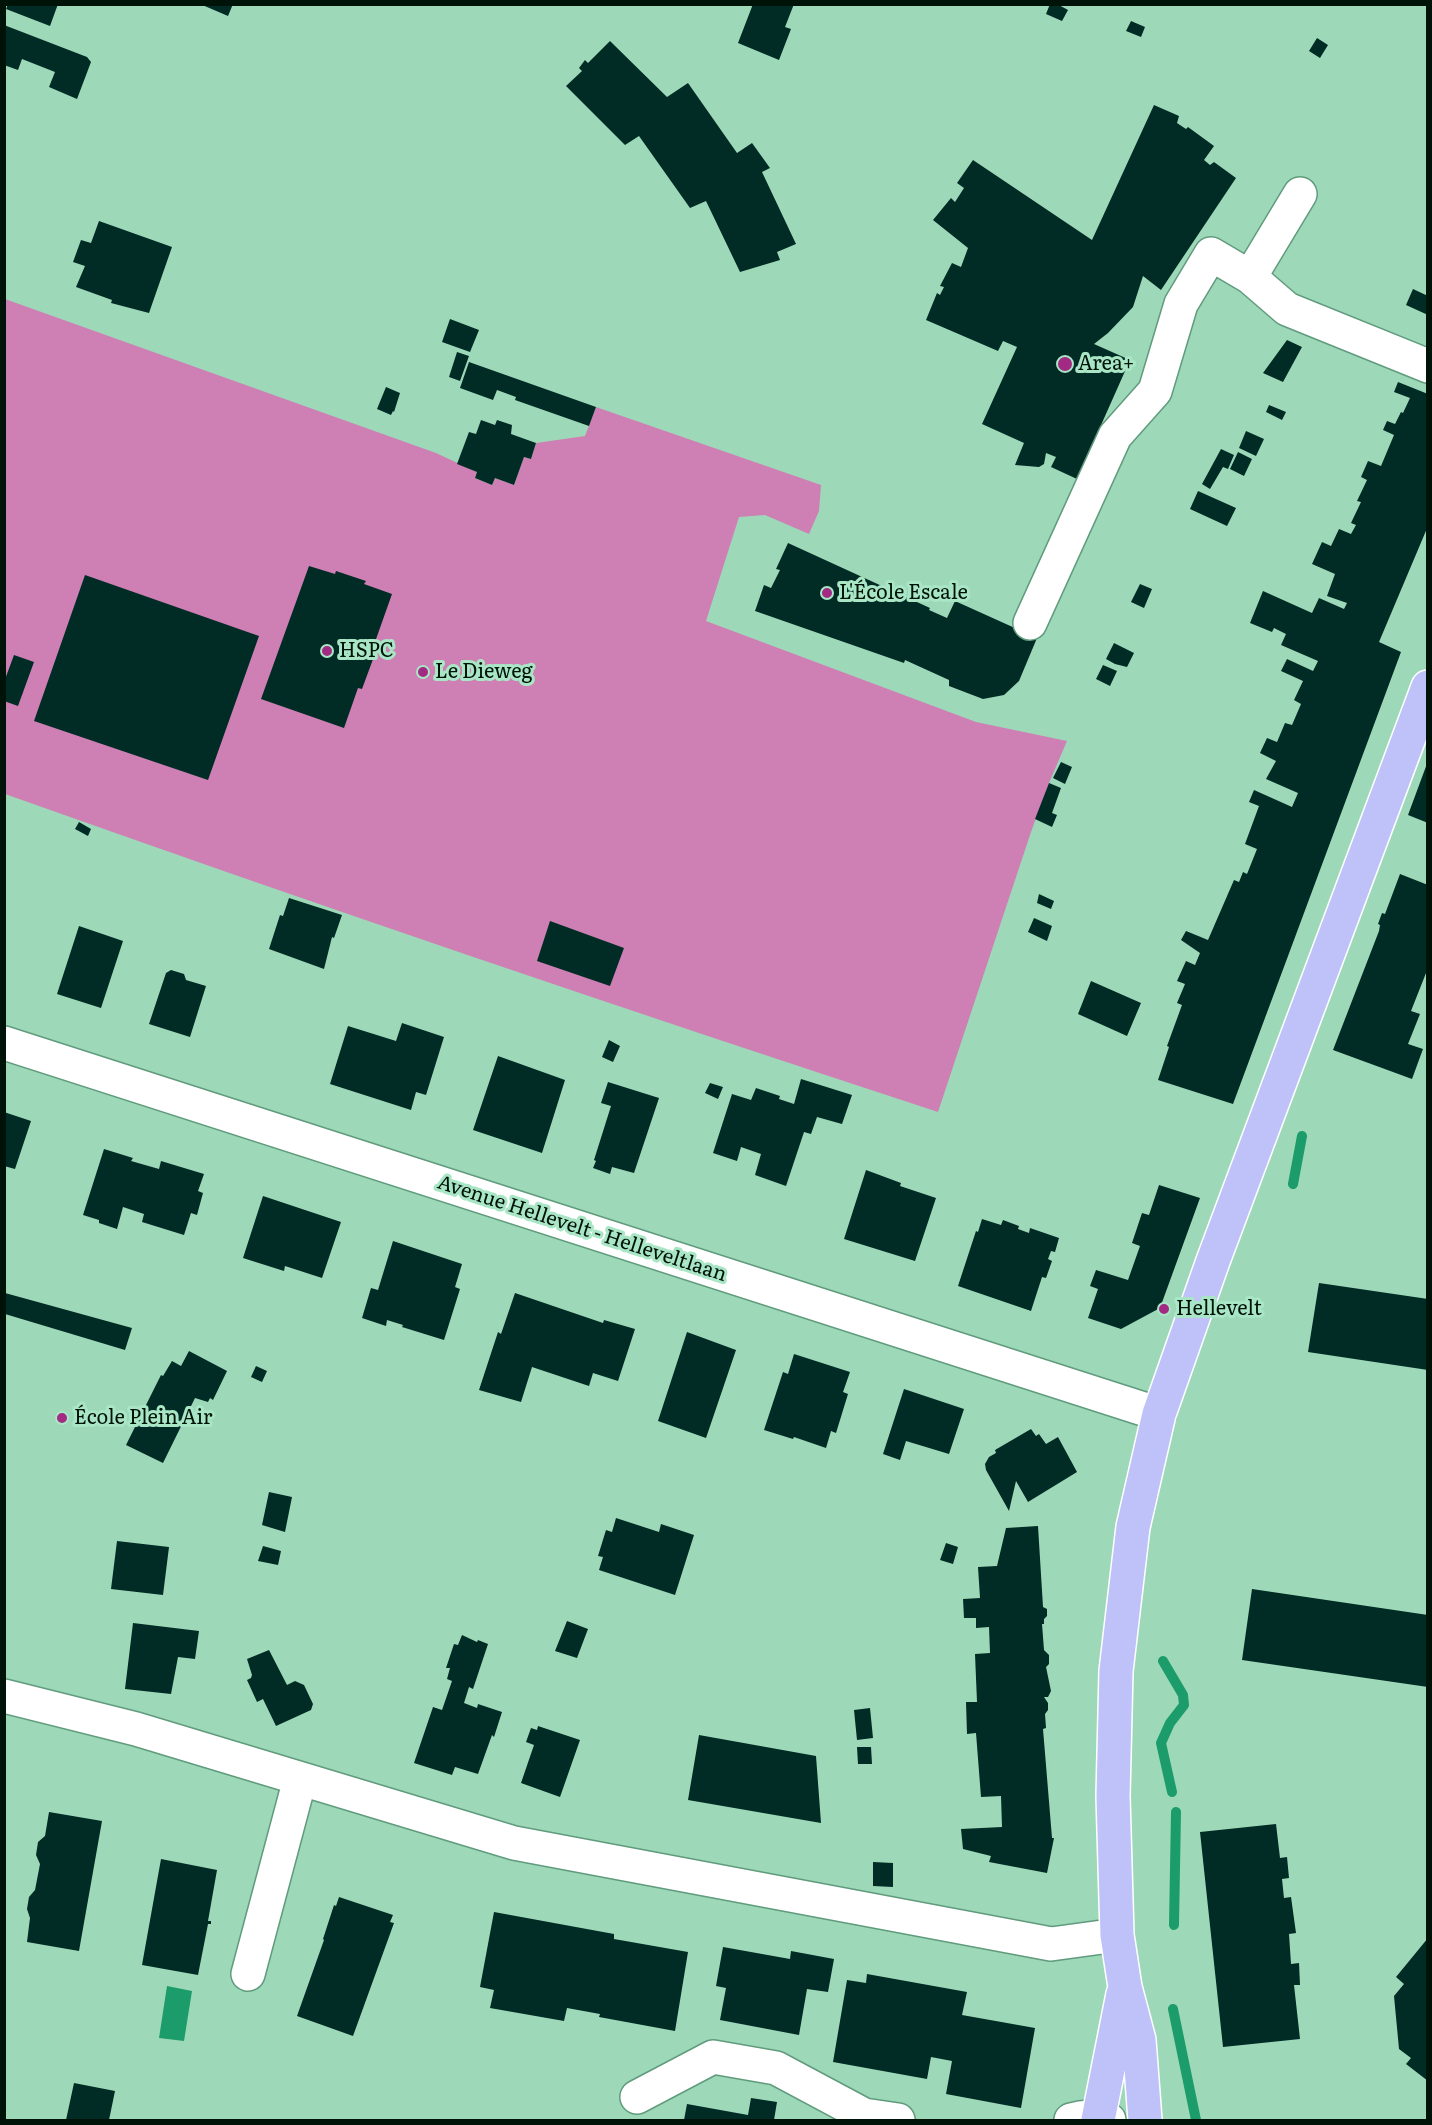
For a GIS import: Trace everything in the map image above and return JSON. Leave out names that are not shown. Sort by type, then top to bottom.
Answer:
[{"type":"main road","points":[[1145,2121],[1139,2040],[1125,1987],[1117,1935],[1113,1796],[1116,1671],[1133,1527],[1159,1414],[1428,687]]},
{"type":"main road","points":[[1094,2120],[1125,1987]]},
{"type":"street","points":[[1250,277],[1300,194]]},
{"type":"street","points":[[1030,623],[1115,436],[1155,391],[1181,304],[1210,254],[1250,277],[1287,309],[1428,366]]},
{"type":"street","name":"Avenue Hellevelt - Helleveltlaan","points":[[4,1043],[1159,1414]]},
{"type":"street","points":[[4,1696],[136,1729],[526,1845],[1051,1944],[1117,1935]]},
{"type":"street","points":[[248,1974],[300,1779]]},
{"type":"street","points":[[637,2097],[713,2057],[776,2068],[864,2115],[898,2121]]},
{"type":"shaded area","name":"Le Dieweg","points":[[5,299],[436,453],[477,472],[475,478],[492,485],[495,478],[514,485],[524,457],[531,459],[536,443],[585,436],[596,407],[821,485],[819,511],[809,534],[765,515],[739,517],[706,621],[976,722],[1067,741],[1031,832],[938,1112],[470,956],[5,794]]},
{"type":"shaded area","points":[[167,1986],[192,1991],[184,2041],[159,2038]]},
{"type":"building","points":[[8,4],[58,4],[50,26],[6,9]]},
{"type":"building","points":[[200,4],[233,4],[228,16]]},
{"type":"building","points":[[753,4],[794,4],[785,27],[791,29],[779,60],[738,43]]},
{"type":"building","points":[[1050,4],[1057,4],[1068,10],[1062,21],[1046,14]]},
{"type":"building","points":[[1131,21],[1145,27],[1141,37],[1126,31]]},
{"type":"building","points":[[4,25],[87,57],[91,62],[77,99],[49,87],[55,72],[22,59],[18,70],[4,65]]},
{"type":"building","points":[[1317,38],[1328,45],[1320,58],[1309,51]]},
{"type":"building","points":[[610,41],[667,97],[688,83],[737,153],[752,143],[770,168],[762,172],[796,244],[777,252],[780,260],[740,272],[706,201],[690,208],[639,136],[625,145],[566,86],[582,71],[579,68],[585,60],[588,63]]},
{"type":"building","points":[[1154,105],[1179,116],[1177,123],[1186,129],[1188,127],[1214,146],[1204,160],[1210,165],[1214,162],[1236,178],[1161,290],[1143,276],[1133,307],[1094,344],[1130,360],[1077,479],[1051,467],[1056,457],[1046,453],[1044,464],[1039,467],[1015,465],[1024,443],[982,424],[1017,347],[1003,341],[998,351],[926,320],[937,293],[940,295],[944,287],[940,286],[952,263],[961,267],[968,248],[933,220],[951,198],[955,202],[964,188],[957,183],[973,160],[1092,240]]},
{"type":"building","points":[[99,221],[172,247],[149,313],[111,303],[112,300],[76,287],[85,266],[73,262],[81,240],[91,243]]},
{"type":"building","points":[[1413,289],[1428,296],[1428,315],[1406,305]]},
{"type":"building","points":[[450,319],[479,330],[470,352],[442,342]]},
{"type":"building","points":[[1287,340],[1302,347],[1283,382],[1263,373]]},
{"type":"building","points":[[457,352],[469,356],[460,381],[449,377]]},
{"type":"building","points":[[469,362],[596,407],[589,426],[515,400],[516,397],[497,390],[493,400],[460,388]]},
{"type":"building","points":[[1398,382],[1428,394],[1428,526],[1379,642],[1401,652],[1233,1104],[1158,1080],[1182,1005],[1177,1003],[1185,984],[1177,981],[1186,961],[1195,965],[1200,953],[1181,940],[1186,931],[1208,940],[1234,880],[1239,882],[1243,872],[1247,874],[1257,849],[1245,844],[1259,806],[1249,802],[1254,790],[1292,807],[1298,793],[1266,779],[1276,761],[1260,753],[1267,738],[1277,742],[1285,723],[1292,725],[1301,704],[1294,700],[1303,681],[1281,671],[1287,659],[1313,671],[1318,661],[1281,645],[1286,634],[1274,628],[1272,632],[1250,623],[1263,591],[1312,613],[1319,598],[1344,609],[1347,603],[1327,596],[1335,574],[1312,564],[1322,542],[1331,546],[1339,529],[1351,534],[1356,525],[1351,523],[1361,502],[1357,501],[1367,480],[1361,477],[1368,461],[1381,466],[1394,435],[1383,430],[1387,421],[1395,424],[1410,398],[1394,392]]},
{"type":"building","points":[[386,387],[400,393],[391,415],[377,409]]},
{"type":"building","points":[[1269,405],[1286,412],[1282,420],[1266,412]]},
{"type":"building","points":[[481,420],[495,425],[497,420],[512,425],[511,434],[536,443],[531,459],[524,457],[514,485],[495,478],[492,485],[475,478],[477,472],[457,464],[469,432],[476,434]]},
{"type":"building","points":[[1246,431],[1264,439],[1256,456],[1239,448]]},
{"type":"building","points":[[1221,449],[1234,455],[1228,469],[1223,467],[1210,489],[1202,484]]},
{"type":"building","points":[[1238,452],[1252,459],[1244,476],[1230,469]]},
{"type":"building","points":[[1198,491],[1236,508],[1227,526],[1190,509]]},
{"type":"building","points":[[788,543],[947,618],[955,601],[1037,638],[1019,681],[1004,695],[983,699],[949,686],[949,680],[905,660],[904,663],[755,611],[764,585],[771,588],[780,570],[776,569]]},
{"type":"building","name":"HSPC","points":[[309,566],[335,574],[336,571],[366,581],[364,584],[392,594],[375,642],[379,643],[362,689],[358,688],[344,728],[261,699]]},
{"type":"building","points":[[85,575],[259,636],[208,780],[34,721]]},
{"type":"building","points":[[1140,584],[1152,589],[1144,608],[1131,602]]},
{"type":"building","points":[[1114,643],[1134,653],[1127,667],[1106,659]]},
{"type":"building","points":[[14,655],[34,662],[18,706],[4,701],[4,682]]},
{"type":"building","points":[[1103,665],[1117,671],[1110,686],[1096,679]]},
{"type":"building","points":[[1428,761],[1428,823],[1408,815]]},
{"type":"building","points":[[1061,762],[1072,767],[1065,784],[1053,778]]},
{"type":"building","points":[[1049,783],[1061,788],[1052,813],[1057,815],[1052,827],[1035,819]]},
{"type":"building","points":[[79,822],[91,829],[88,836],[75,829]]},
{"type":"building","points":[[1400,874],[1428,885],[1428,968],[1411,1011],[1420,1014],[1408,1044],[1423,1049],[1412,1079],[1333,1050],[1379,931],[1380,925],[1378,924],[1382,913],[1385,914]]},
{"type":"building","points":[[1039,894],[1054,901],[1051,909],[1037,903]]},
{"type":"building","points":[[289,898],[342,915],[334,938],[332,937],[324,969],[269,949],[280,915],[283,916]]},
{"type":"building","points":[[1034,918],[1052,926],[1047,941],[1028,932]]},
{"type":"building","points":[[550,921],[624,948],[610,986],[537,961]]},
{"type":"building","points":[[79,926],[123,941],[101,1008],[57,994]]},
{"type":"building","points":[[171,970],[184,974],[186,980],[206,986],[190,1037],[149,1024],[166,973]]},
{"type":"building","points":[[1091,981],[1141,1003],[1127,1036],[1078,1014]]},
{"type":"building","points":[[402,1023],[444,1037],[426,1095],[416,1092],[411,1110],[330,1084],[348,1026],[396,1041]]},
{"type":"building","points":[[609,1040],[620,1046],[613,1062],[602,1057]]},
{"type":"building","points":[[498,1056],[565,1080],[542,1153],[473,1130]]},
{"type":"building","points":[[801,1079],[852,1095],[842,1124],[817,1117],[811,1134],[804,1132],[786,1186],[755,1175],[761,1154],[741,1147],[737,1161],[713,1153],[732,1094],[751,1100],[756,1088],[780,1096],[779,1099],[794,1104]]},
{"type":"building","points":[[608,1082],[659,1098],[634,1173],[612,1167],[610,1174],[593,1168],[611,1106],[601,1103]]},
{"type":"building","points":[[710,1083],[723,1087],[718,1099],[705,1093]]},
{"type":"building","points":[[4,1112],[31,1121],[15,1169],[4,1166]]},
{"type":"building","points":[[104,1149],[133,1158],[131,1161],[159,1169],[161,1161],[204,1174],[198,1191],[203,1193],[197,1215],[191,1213],[184,1235],[142,1222],[144,1214],[123,1207],[117,1229],[83,1215]]},
{"type":"building","points":[[866,1170],[901,1183],[900,1186],[936,1198],[915,1261],[844,1239]]},
{"type":"building","points":[[1159,1185],[1200,1198],[1160,1308],[1121,1329],[1088,1318],[1098,1289],[1090,1286],[1096,1270],[1128,1280],[1140,1246],[1132,1243],[1142,1213],[1149,1215]]},
{"type":"building","points":[[263,1196],[341,1222],[322,1278],[285,1266],[284,1271],[243,1258]]},
{"type":"building","points":[[982,1219],[1001,1225],[1003,1220],[1029,1233],[1030,1228],[1059,1238],[1055,1252],[1051,1251],[1048,1259],[1052,1261],[1046,1278],[1042,1277],[1031,1311],[958,1286]]},
{"type":"building","points":[[393,1241],[462,1264],[455,1287],[460,1289],[444,1340],[387,1320],[386,1326],[362,1318],[371,1288],[378,1290]]},
{"type":"building","points":[[1319,1283],[1428,1299],[1428,1370],[1308,1352]]},
{"type":"building","points":[[5,1293],[132,1328],[125,1350],[5,1314]]},
{"type":"building","points":[[515,1293],[603,1323],[604,1320],[635,1329],[618,1381],[593,1373],[589,1386],[532,1367],[521,1402],[479,1390],[498,1332],[501,1334]]},
{"type":"building","points":[[687,1332],[736,1350],[706,1438],[658,1421]]},
{"type":"building","points":[[189,1351],[227,1371],[213,1400],[210,1398],[208,1402],[195,1398],[163,1463],[126,1445],[161,1375],[163,1376],[172,1361],[181,1366]]},
{"type":"building","points":[[794,1354],[850,1372],[843,1392],[848,1394],[836,1433],[831,1431],[826,1448],[764,1430],[783,1372],[788,1374]]},
{"type":"building","points":[[256,1366],[267,1371],[262,1382],[251,1377]]},
{"type":"building","points":[[904,1389],[964,1409],[949,1454],[906,1441],[900,1460],[883,1454]]},
{"type":"building","points":[[1031,1429],[1036,1436],[1039,1434],[1046,1444],[1058,1437],[1077,1472],[1028,1502],[1016,1481],[1009,1511],[986,1470],[985,1464],[989,1457],[996,1453],[995,1450]]},
{"type":"building","points":[[269,1492],[292,1497],[285,1532],[262,1525]]},
{"type":"building","points":[[616,1518],[659,1532],[661,1524],[694,1535],[675,1595],[599,1570],[603,1557],[598,1556],[606,1530],[612,1532]]},
{"type":"building","points":[[1038,1526],[1043,1607],[1047,1609],[1047,1616],[1042,1624],[1044,1650],[1049,1655],[1049,1664],[1046,1667],[1051,1691],[1048,1697],[1044,1697],[1048,1703],[1048,1710],[1045,1714],[1046,1728],[1043,1729],[1052,1838],[1054,1838],[1047,1873],[989,1862],[991,1856],[963,1849],[961,1829],[1002,1827],[1001,1796],[981,1797],[976,1733],[967,1734],[966,1702],[977,1702],[975,1654],[990,1653],[989,1627],[976,1628],[976,1618],[964,1618],[963,1599],[980,1598],[978,1567],[997,1566],[1006,1528]]},
{"type":"building","points":[[117,1541],[169,1547],[163,1595],[111,1589]]},
{"type":"building","points":[[946,1543],[958,1547],[953,1564],[940,1560]]},
{"type":"building","points":[[263,1546],[281,1551],[278,1565],[258,1561]]},
{"type":"building","points":[[1252,1589],[1428,1615],[1428,1687],[1242,1660]]},
{"type":"building","points":[[567,1621],[588,1629],[577,1658],[555,1651]]},
{"type":"building","points":[[133,1623],[199,1631],[195,1659],[178,1657],[171,1694],[125,1689]]},
{"type":"building","points":[[462,1635],[488,1644],[473,1689],[469,1687],[464,1703],[477,1708],[478,1704],[502,1712],[478,1774],[455,1767],[452,1775],[414,1763],[433,1707],[442,1710],[452,1681],[447,1679],[450,1668],[446,1668],[454,1644],[458,1645]]},
{"type":"building","points":[[269,1650],[287,1685],[295,1681],[304,1685],[313,1704],[311,1710],[276,1726],[263,1699],[257,1702],[247,1680],[252,1675],[247,1659]]},
{"type":"building","points":[[870,1708],[873,1738],[857,1740],[854,1710]]},
{"type":"building","points":[[538,1726],[580,1740],[560,1797],[521,1783],[534,1745],[526,1742],[531,1728],[537,1730]]},
{"type":"building","points":[[699,1735],[816,1756],[821,1823],[688,1800]]},
{"type":"building","points":[[857,1747],[871,1747],[872,1764],[858,1764]]},
{"type":"building","points":[[49,1812],[102,1821],[79,1951],[27,1942],[30,1918],[27,1909],[29,1897],[35,1890],[40,1864],[36,1855],[38,1842],[45,1836]]},
{"type":"building","points":[[1276,1824],[1280,1858],[1287,1857],[1289,1878],[1282,1879],[1284,1898],[1291,1897],[1296,1933],[1289,1934],[1291,1964],[1299,1963],[1300,1985],[1294,1985],[1300,2039],[1223,2047],[1200,1832]]},
{"type":"building","points":[[161,1859],[217,1870],[208,1921],[211,1921],[211,1924],[208,1924],[198,1975],[142,1965]]},
{"type":"building","points":[[873,1862],[893,1863],[893,1887],[873,1886]]},
{"type":"building","points":[[339,1897],[393,1915],[390,1922],[394,1923],[353,2036],[297,2016],[334,1905],[336,1906]]},
{"type":"building","points":[[494,1912],[614,1934],[614,1939],[688,1952],[675,2031],[599,2017],[600,2014],[567,2008],[564,2021],[490,2008],[494,1990],[480,1987]]},
{"type":"building","points":[[1428,1938],[1428,2081],[1406,2064],[1411,2058],[1399,2049],[1394,1996],[1404,1984],[1396,1977]]},
{"type":"building","points":[[723,1947],[790,1959],[791,1951],[834,1959],[828,1992],[807,1989],[799,2035],[720,2020],[726,1988],[716,1986]]},
{"type":"building","points":[[867,1974],[967,1992],[962,2015],[1035,2028],[1021,2108],[946,2094],[952,2061],[931,2057],[927,2079],[833,2062],[847,1980],[866,1983]]},
{"type":"building","points":[[74,2083],[115,2091],[109,2120],[66,2120]]},
{"type":"building","points":[[751,2098],[777,2102],[774,2120],[684,2120],[687,2104],[748,2115]]},
{"type":"waterway","points":[[1293,1184],[1302,1136]]},
{"type":"waterway","points":[[1163,1661],[1183,1695],[1184,1705],[1170,1723],[1161,1743],[1172,1792]]},
{"type":"waterway","points":[[1174,1925],[1176,1812]]},
{"type":"waterway","points":[[1173,2009],[1196,2120]]},
{"type":"place","name":"Area+","points":[[1065,364]]},
{"type":"place","name":"L'École Escale","points":[[827,593]]},
{"type":"place","name":"HSPC","points":[[327,651]]},
{"type":"place","name":"Le Dieweg","points":[[423,672]]},
{"type":"place","name":"Hellevelt","points":[[1164,1309]]},
{"type":"place","name":"École Plein Air","points":[[62,1418]]}]
